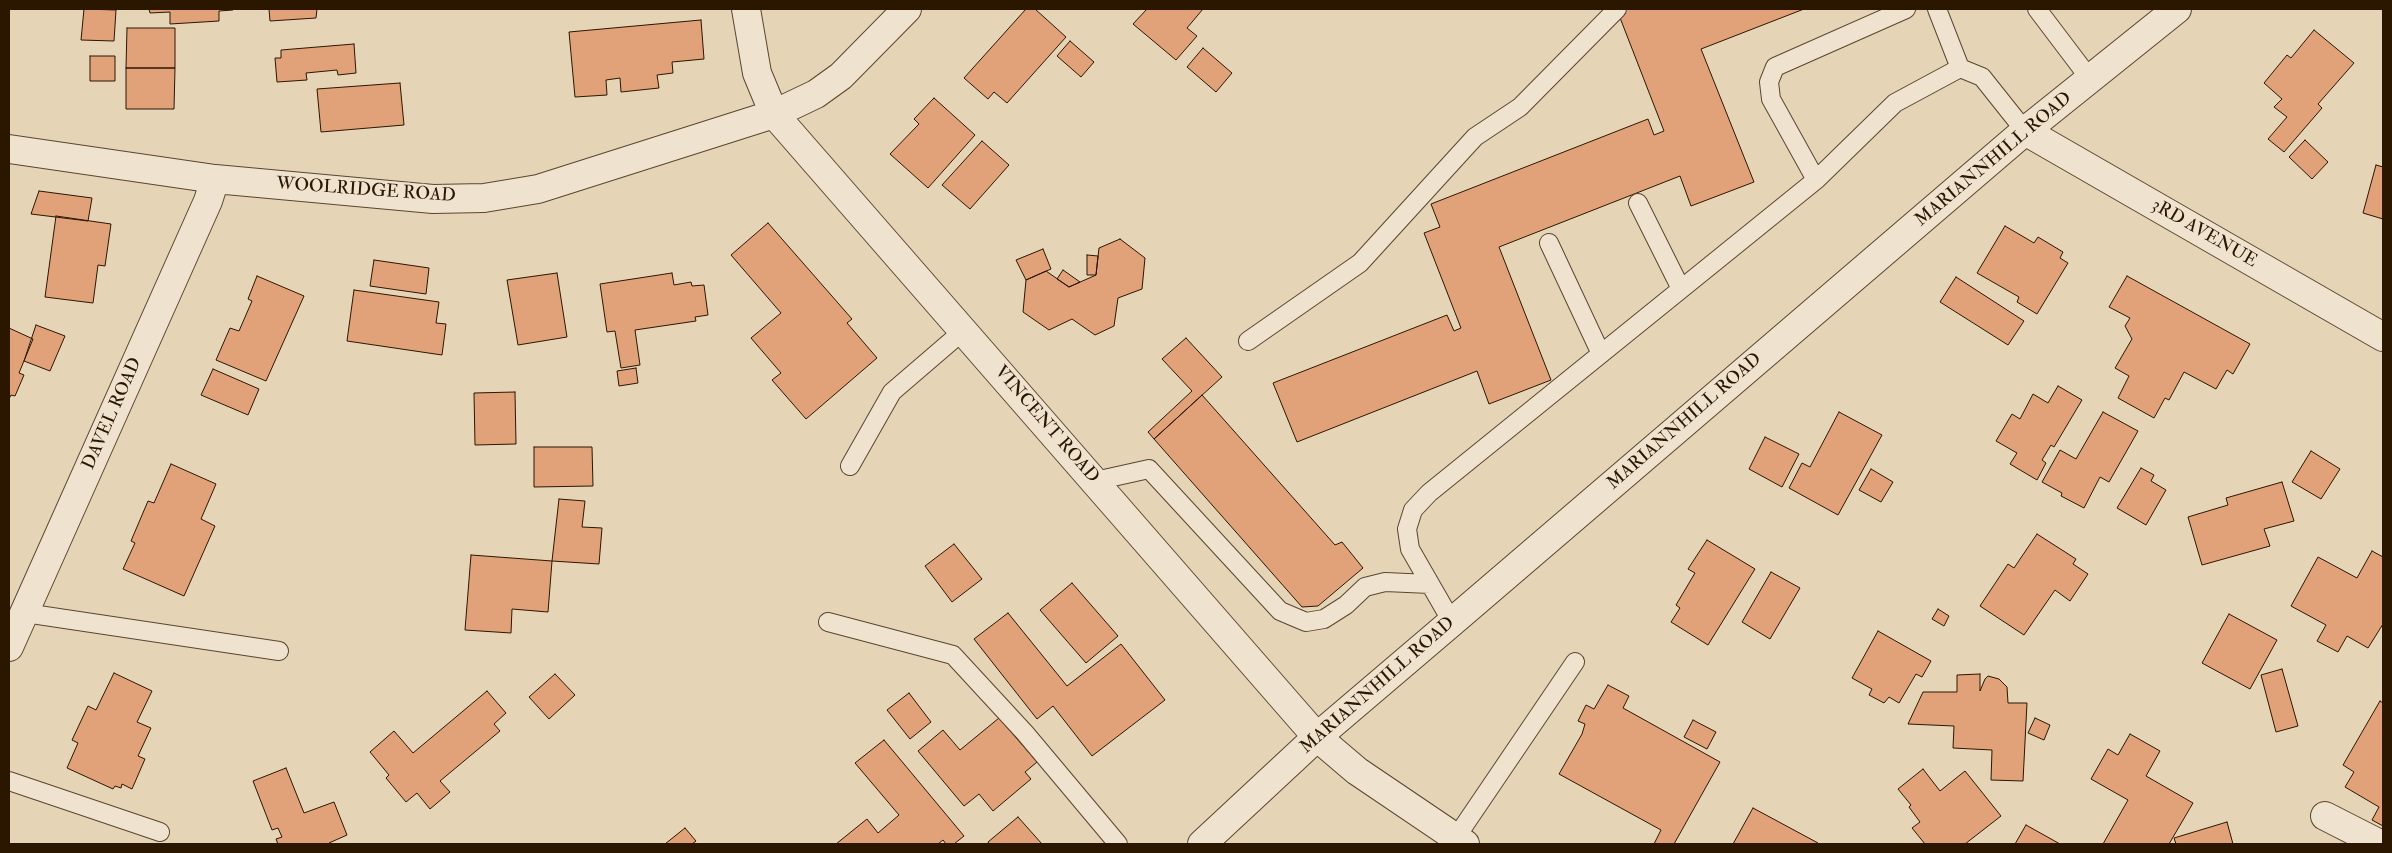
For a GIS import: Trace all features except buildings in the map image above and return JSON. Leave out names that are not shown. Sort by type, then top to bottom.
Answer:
[{"type":"street","name":"VINCENT ROAD","points":[[746,9],[757,73],[774,114],[1318,737],[1357,771],[1460,842]]},
{"type":"street","name":"WOOLRIDGE ROAD","points":[[9,149],[215,179],[433,199],[484,198],[538,188],[774,114],[816,94],[841,76],[907,9]]},
{"type":"street","name":"MARIANNHILL ROAD","points":[[1202,844],[1318,737],[1452,622],[2025,132],[2177,9]]},
{"type":"street","name":"3RD AVENUE","points":[[2025,132],[2383,337]]},
{"type":"street","name":"DAVEL ROAD","points":[[9,647],[208,201],[215,179]]},
{"type":"street","points":[[2325,816],[2380,844]]},
{"type":"lane","points":[[1248,341],[1360,263],[1475,137],[1520,107],[1617,9]]},
{"type":"lane","points":[[1816,180],[1771,99],[1769,82],[1775,66],[1906,9]]},
{"type":"lane","points":[[1938,9],[1960,68],[1982,77],[2025,132]]},
{"type":"lane","points":[[2037,9],[2090,80]]},
{"type":"lane","points":[[1452,622],[1410,549],[1407,529],[1413,510],[1429,493],[1816,180],[1895,103],[1960,68]]},
{"type":"lane","points":[[1638,203],[1680,289]]},
{"type":"lane","points":[[1550,243],[1601,354]]},
{"type":"lane","points":[[850,466],[892,392],[963,331]]},
{"type":"lane","points":[[1095,481],[1149,469],[1280,611],[1306,622],[1324,620],[1346,605],[1364,587],[1385,582],[1430,584]]},
{"type":"lane","points":[[25,613],[279,651]]},
{"type":"lane","points":[[828,622],[953,655],[1025,733],[1118,844]]},
{"type":"lane","points":[[1460,842],[1575,662]]},
{"type":"lane","points":[[9,781],[160,832]]}]
